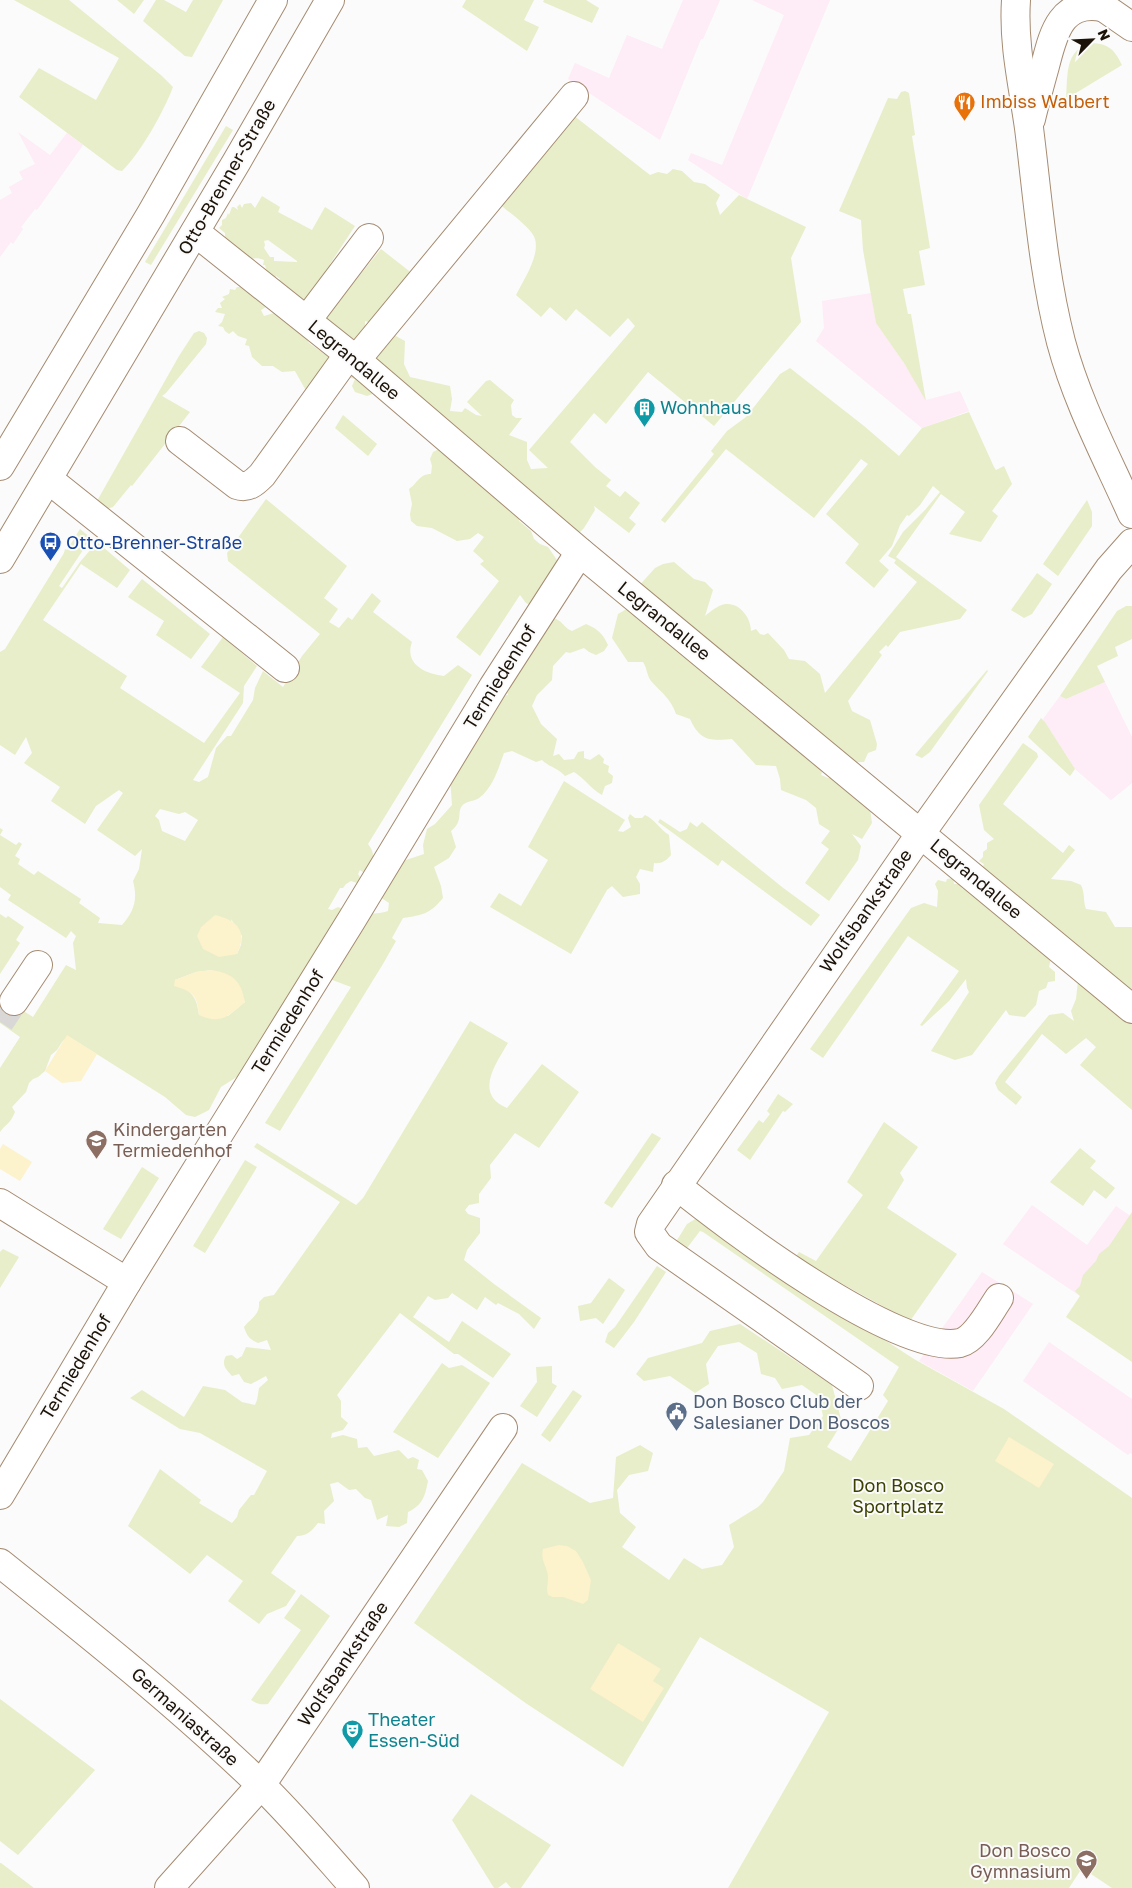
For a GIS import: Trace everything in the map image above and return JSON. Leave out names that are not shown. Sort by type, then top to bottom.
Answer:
[{"type":"street","points":[[0,466],[151,214],[273,0]]},
{"type":"street","name":"Otto-Brenner-Straße","points":[[0,559],[195,232],[330,0]]},
{"type":"street","points":[[1016,0],[1017,54],[1029,128],[1045,266],[1061,342],[1074,382],[1132,514]]},
{"type":"street","points":[[1029,128],[1051,43],[1062,19],[1080,6],[1097,3],[1132,27]]},
{"type":"street","points":[[180,441],[237,485],[244,487],[250,485],[262,475],[352,357],[574,96]]},
{"type":"street","name":"Legrandallee","points":[[195,232],[352,357],[580,552],[1132,1009]]},
{"type":"street","points":[[307,320],[369,238]]},
{"type":"street","points":[[48,479],[285,668]]},
{"type":"street","name":"Wolfsbankstraße","points":[[859,1386],[667,1251],[651,1237],[649,1232],[651,1224],[676,1185],[920,833],[1108,569],[1132,543]]},
{"type":"street","name":"Termiedenhof","points":[[0,1495],[127,1282],[351,921],[493,687],[580,552]]},
{"type":"street","points":[[14,1001],[38,965]]},
{"type":"street","points":[[676,1185],[705,1209],[809,1280],[862,1312],[914,1337],[948,1344],[964,1341],[974,1334],[999,1298]]},
{"type":"street","points":[[0,1203],[127,1282]]},
{"type":"street","name":"Wolfsbankstraße","points":[[169,1888],[262,1785],[503,1428]]},
{"type":"street","name":"Germaniastraße","points":[[0,1563],[163,1695],[262,1785],[354,1888]]},
{"type":"shaded area","points":[[683,0],[720,0],[703,39],[701,39],[660,140],[568,79],[575,63],[609,78],[627,35],[662,49]]},
{"type":"shaded area","points":[[752,0],[830,0],[747,199],[688,160],[691,153],[722,165],[784,15]]},
{"type":"shaded area","points":[[18,132],[50,155],[67,133],[83,145],[37,210],[35,209],[21,227],[23,229],[13,244],[11,242],[0,257],[0,200],[12,193],[9,187],[23,179],[19,172],[35,164]]},
{"type":"shaded area","points":[[871,293],[876,323],[904,363],[926,400],[960,391],[969,411],[922,428],[816,341],[824,328],[822,301]]},
{"type":"shaded area","points":[[1105,682],[1132,737],[1132,783],[1111,800],[1075,769],[1043,719],[1060,696],[1066,699]]},
{"type":"shaded area","points":[[1032,1205],[1087,1245],[1116,1206],[1132,1217],[1080,1296],[1003,1244]]},
{"type":"shaded area","points":[[982,1272],[1033,1304],[973,1391],[919,1361]]},
{"type":"shaded area","points":[[1049,1342],[1132,1399],[1132,1454],[1128,1455],[1023,1381]]},
{"type":"green space","points":[[14,0],[69,0],[173,87],[151,132],[122,171],[117,170],[19,97],[39,68],[96,100],[119,58]]},
{"type":"green space","points":[[117,0],[144,0],[134,14]]},
{"type":"green space","points":[[156,0],[164,0],[186,12],[193,0],[223,0],[192,57],[185,56],[143,21]]},
{"type":"green space","points":[[466,0],[534,0],[524,20],[539,27],[527,51],[462,7]]},
{"type":"green space","points":[[544,0],[586,0],[599,8],[592,23],[543,2]]},
{"type":"green space","points":[[1091,43],[1110,48],[1122,65],[1066,99],[1069,65],[1072,58],[1082,46]]},
{"type":"green space","points":[[901,92],[909,93],[915,135],[912,136],[930,248],[919,251],[925,285],[903,289],[908,314],[911,314],[926,401],[904,363],[876,323],[863,250],[861,220],[839,211],[888,98],[897,99]]},
{"type":"green space","points":[[573,115],[650,175],[658,172],[667,174],[673,169],[682,171],[694,182],[705,184],[720,195],[716,203],[720,215],[739,195],[806,227],[791,258],[801,322],[714,426],[648,372],[606,424],[594,413],[570,442],[611,480],[606,486],[620,497],[625,491],[640,503],[629,518],[636,524],[629,533],[594,506],[595,510],[584,528],[577,535],[520,512],[519,521],[531,531],[534,539],[548,547],[557,560],[561,571],[534,607],[526,603],[520,595],[480,656],[456,637],[499,581],[480,564],[484,561],[473,551],[484,537],[478,533],[470,539],[457,541],[432,528],[417,526],[411,521],[412,504],[409,489],[421,477],[431,474],[432,466],[430,459],[433,452],[441,448],[436,410],[433,411],[378,392],[367,396],[355,392],[352,386],[355,379],[347,377],[278,281],[280,279],[276,276],[266,300],[266,307],[261,310],[264,316],[274,313],[293,319],[309,343],[333,360],[318,391],[305,389],[295,371],[282,372],[273,366],[262,366],[252,357],[249,346],[245,345],[247,339],[238,336],[233,331],[229,334],[223,327],[218,326],[225,314],[215,312],[218,308],[222,308],[220,303],[225,299],[222,297],[229,294],[230,289],[235,290],[237,287],[240,287],[239,283],[267,272],[265,265],[263,265],[264,260],[255,258],[246,261],[225,239],[225,233],[219,228],[222,225],[222,220],[226,218],[228,213],[229,215],[232,207],[238,210],[237,207],[240,204],[242,208],[244,204],[251,203],[255,208],[262,196],[280,207],[278,212],[312,230],[325,207],[355,226],[330,264],[333,264],[345,286],[351,286],[381,249],[413,274],[374,324],[365,321],[365,325],[372,335],[385,330],[405,341],[404,364],[410,377],[450,386],[452,399],[450,411],[462,412],[465,408],[476,415],[482,416],[467,402],[486,381],[490,380],[514,400],[511,405],[512,415],[516,418],[522,418],[509,435],[527,442],[527,460],[531,469],[548,468],[529,450],[635,326],[628,318],[610,337],[576,309],[566,321],[550,307],[541,317],[516,295],[533,260],[536,246],[535,239],[524,225],[498,203]],"holes":[[[268,240],[297,261],[274,261],[274,257],[270,257],[264,248],[264,241]]]},
{"type":"green space","points":[[226,126],[233,130],[151,265],[145,262]]},
{"type":"green space","points":[[199,331],[204,333],[207,338],[206,344],[162,396],[190,412],[132,486],[113,507],[106,509],[97,501],[179,356],[194,333]]},
{"type":"green space","points":[[790,368],[899,456],[922,428],[969,412],[994,467],[996,470],[1004,466],[1012,484],[992,511],[998,516],[981,542],[949,534],[965,512],[941,494],[896,557],[967,610],[960,619],[900,632],[888,647],[886,645],[879,652],[882,655],[848,701],[852,711],[870,720],[877,744],[876,750],[868,753],[864,762],[825,763],[821,775],[828,778],[839,776],[870,809],[872,823],[862,839],[852,834],[861,846],[858,860],[829,901],[805,883],[829,849],[821,843],[830,831],[819,824],[816,808],[806,800],[781,790],[776,766],[756,765],[732,739],[718,740],[702,736],[690,719],[676,714],[669,700],[650,679],[643,662],[628,662],[612,638],[618,614],[630,607],[637,588],[655,568],[674,562],[694,579],[705,582],[713,590],[705,616],[715,608],[726,604],[731,604],[741,609],[747,617],[751,631],[756,629],[760,634],[768,633],[784,650],[789,659],[805,661],[820,674],[825,693],[917,582],[894,563],[896,560],[888,556],[903,532],[940,492],[933,486],[920,505],[909,516],[907,515],[900,525],[892,546],[879,561],[889,570],[874,588],[845,563],[859,544],[826,514],[868,464],[861,459],[814,518],[726,449],[665,523],[661,520],[714,454],[711,451],[727,431],[746,417],[780,374]]},
{"type":"green space","points":[[343,415],[377,444],[368,456],[335,428]]},
{"type":"green space","points":[[266,499],[347,566],[324,598],[338,609],[329,622],[339,628],[348,617],[352,620],[372,593],[381,601],[373,612],[412,642],[411,656],[418,666],[430,673],[444,676],[458,665],[472,675],[368,844],[373,854],[370,872],[364,873],[360,870],[358,874],[361,879],[357,883],[351,881],[343,888],[340,888],[328,909],[332,910],[338,907],[363,913],[388,911],[389,903],[380,897],[397,863],[424,854],[423,845],[427,829],[435,824],[452,805],[450,778],[502,696],[508,695],[505,685],[530,656],[529,653],[550,617],[558,620],[572,631],[586,624],[600,632],[608,645],[604,651],[596,655],[584,648],[570,653],[566,652],[553,666],[552,680],[537,695],[532,706],[541,724],[557,739],[553,756],[559,754],[564,760],[574,759],[578,752],[584,751],[584,758],[590,760],[599,754],[604,759],[603,763],[609,766],[608,772],[613,776],[612,783],[605,786],[602,795],[574,772],[565,776],[542,760],[536,762],[512,751],[504,753],[488,789],[476,800],[466,803],[461,807],[458,823],[451,831],[456,847],[449,858],[434,867],[443,898],[426,913],[403,918],[392,938],[396,941],[383,964],[280,1131],[265,1123],[351,987],[323,977],[243,1073],[221,1087],[209,1110],[195,1117],[186,1115],[165,1097],[68,1036],[51,1055],[45,1071],[29,1083],[26,1092],[12,1107],[15,1112],[12,1119],[0,1132],[0,1068],[20,1037],[0,1023],[0,996],[33,1017],[66,965],[76,970],[73,943],[76,936],[71,931],[66,938],[8,900],[11,895],[0,887],[0,835],[16,845],[19,842],[22,844],[15,856],[20,859],[18,864],[34,875],[38,871],[81,899],[79,903],[100,918],[98,923],[122,925],[134,905],[133,881],[139,869],[142,849],[135,856],[97,830],[123,793],[119,790],[96,806],[85,824],[51,801],[60,787],[24,763],[32,753],[26,737],[15,755],[0,745],[0,652],[5,649],[65,549],[67,550],[80,529],[91,538],[59,586],[62,588],[97,542],[130,570],[117,588],[81,564],[43,620],[127,676],[120,688],[204,743],[240,693],[201,667],[223,637],[257,666],[244,686],[243,703],[193,780],[199,782],[208,777],[216,748],[227,736],[231,736],[253,700],[255,688],[263,671],[283,687],[302,656],[320,634],[228,561],[227,553]],"holes":[[[160,809],[179,814],[185,812],[198,820],[185,841],[162,831],[159,820],[155,816]],[[231,919],[242,936],[237,954]],[[212,970],[245,1002],[228,1016],[199,1015],[194,998],[189,991],[175,980],[196,972]]]},
{"type":"green space","points":[[1087,500],[1092,512],[1092,526],[1058,576],[1043,564]]},
{"type":"green space","points":[[1037,573],[1052,584],[1032,614],[1024,618],[1011,610]]},
{"type":"green space","points":[[142,579],[210,634],[191,659],[156,635],[164,621],[128,597]]},
{"type":"green space","points":[[1126,606],[1132,606],[1132,639],[1115,647],[1118,656],[1097,666],[1105,682],[1066,699],[1060,696],[1117,611]]},
{"type":"green space","points":[[987,670],[930,752],[922,758],[915,755]]},
{"type":"green space","points":[[1041,718],[1075,769],[1070,776],[1028,737]]},
{"type":"green space","points":[[1023,743],[1037,753],[1038,757],[1003,804],[1063,853],[1069,845],[1075,850],[1051,879],[1071,881],[1081,885],[1086,909],[1106,912],[1115,927],[1132,927],[1132,1110],[1080,1065],[1096,1047],[1086,1038],[1066,1054],[1042,1034],[1005,1082],[1022,1097],[1016,1105],[998,1090],[995,1083],[999,1076],[1049,1015],[1063,1013],[1074,1021],[1071,1011],[1076,999],[1080,962],[1056,949],[1059,930],[1041,922],[1036,911],[1029,910],[1053,948],[1049,967],[1055,972],[1055,981],[1048,982],[1046,988],[1039,991],[1036,1005],[1025,1017],[1009,1015],[1006,1010],[972,1055],[955,1060],[931,1051],[969,992],[966,979],[949,1001],[922,1026],[920,1025],[959,971],[908,936],[823,1058],[810,1049],[911,908],[924,903],[937,907],[938,891],[935,884],[938,880],[946,882],[947,879],[953,878],[954,884],[959,884],[963,889],[981,871],[984,864],[979,861],[983,857],[983,852],[987,849],[987,843],[994,839],[984,830],[979,805]]},
{"type":"green space","points":[[564,781],[625,820],[618,831],[623,832],[631,827],[628,818],[630,814],[635,818],[642,818],[645,815],[649,817],[669,835],[671,855],[663,862],[654,863],[653,872],[640,869],[636,877],[640,884],[640,894],[623,897],[612,886],[607,890],[571,954],[490,907],[499,893],[521,906],[548,860],[528,847]]},
{"type":"green space","points":[[660,819],[680,832],[687,829],[690,822],[697,827],[702,822],[782,887],[820,915],[811,926],[722,860],[718,866],[658,822]]},
{"type":"green space","points":[[0,914],[6,918],[8,916],[24,927],[16,940],[20,943],[0,974]]},
{"type":"green space","points":[[470,1021],[508,1043],[490,1078],[489,1087],[491,1095],[497,1102],[507,1108],[542,1064],[579,1092],[539,1148],[515,1133],[490,1165],[491,1178],[479,1194],[479,1203],[469,1205],[465,1210],[468,1214],[480,1218],[480,1233],[467,1250],[464,1260],[541,1318],[534,1329],[519,1314],[498,1303],[496,1305],[485,1297],[477,1310],[452,1293],[448,1298],[435,1300],[428,1296],[413,1317],[449,1342],[462,1321],[511,1354],[493,1378],[458,1354],[454,1354],[400,1313],[337,1395],[341,1401],[341,1417],[348,1423],[343,1430],[332,1433],[331,1438],[343,1435],[357,1439],[358,1448],[367,1447],[374,1456],[399,1450],[408,1459],[413,1457],[419,1460],[417,1469],[422,1470],[428,1481],[424,1496],[417,1506],[408,1512],[407,1523],[399,1527],[386,1526],[388,1515],[377,1520],[371,1500],[365,1498],[356,1489],[349,1490],[338,1482],[330,1484],[334,1501],[324,1511],[325,1524],[318,1523],[307,1534],[297,1536],[271,1573],[296,1591],[286,1606],[267,1614],[259,1624],[228,1601],[243,1581],[207,1555],[190,1574],[128,1526],[160,1469],[201,1500],[199,1503],[232,1523],[237,1517],[239,1510],[251,1495],[254,1495],[267,1471],[200,1433],[180,1429],[130,1398],[142,1390],[184,1417],[203,1386],[225,1390],[242,1402],[255,1405],[259,1388],[268,1380],[266,1376],[251,1384],[244,1382],[239,1374],[232,1376],[224,1364],[226,1356],[232,1355],[237,1359],[242,1356],[246,1347],[271,1350],[267,1340],[255,1342],[246,1333],[244,1327],[257,1313],[259,1302],[264,1297],[274,1295],[340,1202],[254,1147],[257,1143],[356,1205],[363,1198]]},
{"type":"green space","points":[[778,1094],[793,1104],[785,1112],[783,1111],[750,1160],[737,1150],[759,1120],[763,1123],[770,1114],[767,1111]]},
{"type":"green space","points":[[884,1122],[918,1147],[900,1173],[904,1180],[887,1208],[957,1254],[910,1321],[795,1258],[799,1252],[816,1261],[863,1195],[847,1182]]},
{"type":"green space","points":[[652,1133],[661,1138],[612,1208],[604,1203]]},
{"type":"green space","points":[[1080,1148],[1096,1161],[1090,1168],[1115,1188],[1106,1199],[1094,1190],[1083,1206],[1050,1182]]},
{"type":"green space","points":[[245,1160],[257,1167],[205,1253],[193,1246]]},
{"type":"green space","points":[[142,1167],[159,1178],[121,1239],[103,1229]]},
{"type":"green space","points":[[1132,1212],[1132,1362],[1066,1317],[1080,1296],[1075,1291],[1080,1286],[1083,1275],[1096,1261],[1099,1254],[1109,1246]]},
{"type":"green space","name":"Don Bosco Sportplatz","points":[[697,1218],[914,1359],[1004,1409],[1132,1498],[1132,1888],[1112,1888],[1082,1868],[1069,1888],[728,1888],[829,1712],[700,1637],[623,1767],[527,1704],[414,1623],[522,1463],[590,1503],[613,1498],[616,1457],[640,1445],[653,1453],[648,1471],[629,1475],[617,1490],[620,1513],[636,1527],[622,1547],[669,1580],[684,1558],[702,1569],[722,1565],[734,1547],[729,1525],[763,1502],[784,1471],[790,1438],[809,1435],[823,1416],[819,1397],[802,1385],[782,1389],[775,1378],[761,1374],[757,1353],[739,1342],[718,1346],[706,1364],[709,1384],[695,1393],[670,1376],[644,1381],[636,1374],[648,1358],[702,1343],[710,1331],[740,1324],[832,1385],[842,1423],[827,1447],[851,1461],[888,1401],[883,1395],[899,1367],[703,1232],[700,1231],[684,1252],[674,1245],[687,1224]]},
{"type":"green space","points":[[3,1249],[19,1257],[0,1288],[0,1252]]},
{"type":"green space","points":[[657,1266],[666,1272],[634,1322],[614,1348],[605,1342],[608,1333],[615,1327]]},
{"type":"green space","points":[[609,1278],[625,1290],[603,1324],[596,1318],[580,1321],[578,1306],[591,1303]]},
{"type":"green space","points":[[442,1363],[449,1368],[462,1365],[490,1383],[438,1458],[393,1432]]},
{"type":"green space","points":[[552,1366],[552,1383],[557,1386],[537,1417],[520,1406],[537,1382],[536,1367]]},
{"type":"green space","points":[[573,1390],[582,1396],[550,1442],[541,1435]]},
{"type":"green space","points":[[301,1594],[330,1616],[268,1704],[257,1703],[251,1700],[301,1630],[284,1618]]},
{"type":"green space","points":[[0,1699],[95,1770],[18,1855],[0,1841]]},
{"type":"green space","points":[[471,1794],[551,1845],[521,1888],[511,1888],[506,1882],[498,1888],[494,1888],[452,1820]]},
{"type":"green space","points":[[1,1863],[34,1888],[0,1888]]},
{"type":"sand","points":[[215,915],[235,923],[241,933],[237,954],[219,957],[203,949],[197,936],[201,927]]},
{"type":"sand","points":[[212,970],[235,979],[241,988],[245,1002],[229,1015],[219,1019],[206,1018],[199,1015],[197,1002],[193,995],[186,990],[174,986],[175,980],[196,972]]},
{"type":"sand","points":[[67,1035],[97,1054],[81,1081],[62,1083],[45,1071]]},
{"type":"sand","points":[[3,1144],[32,1162],[20,1181],[0,1169],[0,1149]]},
{"type":"sand","points":[[1009,1437],[1054,1464],[1039,1488],[995,1461]]},
{"type":"sand","points":[[559,1545],[567,1546],[576,1551],[591,1580],[588,1600],[583,1604],[563,1597],[548,1595],[548,1574],[542,1553],[543,1549]]},
{"type":"sand","points":[[618,1643],[661,1669],[653,1681],[664,1688],[643,1722],[590,1689]]},
{"type":"tunnel","points":[[0,1022],[14,1001]]},
{"type":"place","name":"Imbiss Walbert","points":[[964,121]]},
{"type":"place","name":"Wohnhaus","points":[[644,427]]},
{"type":"place","name":"Otto-Brenner-Straße","points":[[50,562]]},
{"type":"place","name":"Kindergarten Termiedenhof","points":[[97,1159]]},
{"type":"place","name":"Don Bosco Club der Salesianer Don Boscos","points":[[677,1431]]},
{"type":"place","name":"Theater Essen-Süd","points":[[352,1749]]},
{"type":"place","name":"Don Bosco Gymnasium","points":[[1087,1880]]}]
